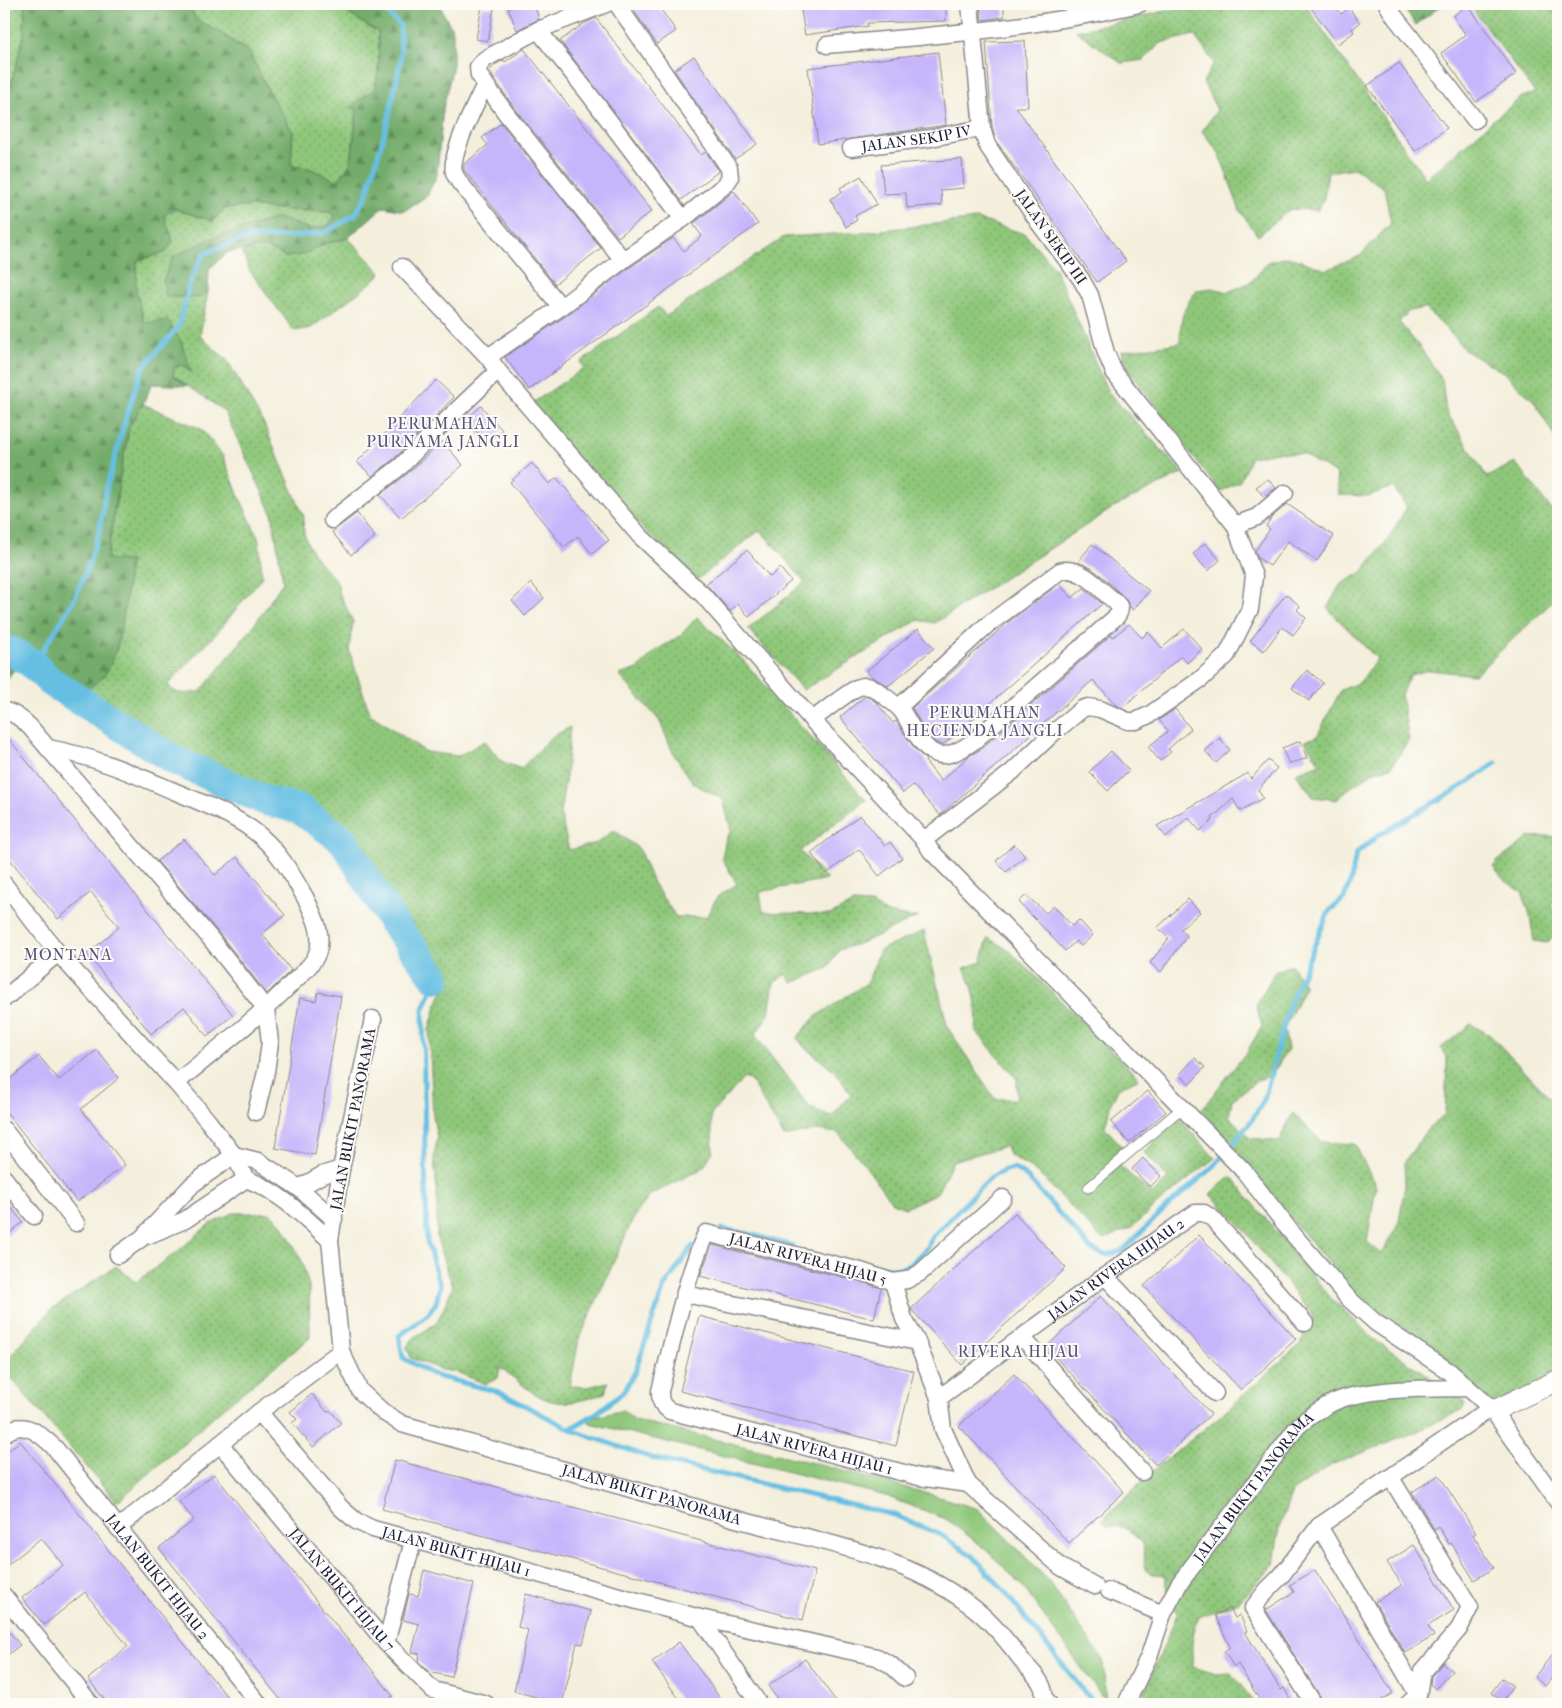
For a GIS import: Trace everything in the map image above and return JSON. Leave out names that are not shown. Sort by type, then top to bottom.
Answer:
[{"type":"street","points":[[606,4],[538,30],[485,59],[478,67],[479,75],[505,112],[623,260]]},
{"type":"street","points":[[488,357],[561,307],[683,218],[725,185],[730,178],[729,168],[617,4]]},
{"type":"street","name":"JALAN SEKIP III","points":[[924,840],[1012,772],[1082,709],[1088,707],[1100,709],[1128,721],[1136,721],[1149,715],[1201,679],[1228,655],[1250,609],[1254,576],[1235,525],[1114,372],[1106,353],[1090,295],[1082,279],[1039,223],[988,146],[982,128],[970,4]]},
{"type":"street","points":[[827,45],[974,32],[1029,25],[1075,10],[1139,4]]},
{"type":"street","points":[[1387,4],[1474,120]]},
{"type":"street","points":[[538,30],[683,218]]},
{"type":"street","points":[[485,84],[464,131],[454,163],[454,173],[460,183],[561,307]]},
{"type":"street","name":"JALAN SEKIP IV","points":[[851,148],[930,138],[982,128]]},
{"type":"street","points":[[402,267],[488,357],[498,372],[640,536],[703,594],[812,720],[924,840],[930,851],[1244,1171],[1291,1232],[1348,1299],[1376,1323],[1450,1372],[1492,1409],[1558,1502]]},
{"type":"street","points":[[332,520],[401,466],[498,372]]},
{"type":"street","points":[[1235,525],[1256,517],[1285,493]]},
{"type":"street","points":[[812,720],[858,687],[869,686],[878,690],[899,707],[920,742],[932,752],[942,756],[963,749],[1117,616],[1119,612],[1118,605],[1096,584],[1084,576],[1067,569],[1060,571],[986,626],[899,707]]},
{"type":"street","points":[[4,711],[21,719],[30,727],[210,938],[266,1009],[270,1042],[266,1072],[256,1112]]},
{"type":"street","points":[[48,748],[72,752],[99,761],[205,804],[254,831],[272,847],[297,882],[315,917],[320,934],[319,948],[316,957],[309,967],[266,1009],[176,1082]]},
{"type":"street","points":[[4,884],[58,953],[176,1082],[234,1154],[246,1179],[185,1220],[142,1238]]},
{"type":"street","points":[[4,1000],[58,953]]},
{"type":"street","name":"JALAN BUKIT PANORAMA","points":[[373,1019],[341,1169],[330,1240],[341,1351],[360,1391],[383,1412],[402,1424],[626,1486],[728,1517],[831,1544],[885,1560],[930,1578],[968,1603],[1000,1632],[1042,1685],[1044,1703]]},
{"type":"street","points":[[4,1130],[76,1223]]},
{"type":"street","points":[[118,1255],[142,1238],[193,1184],[234,1154]]},
{"type":"street","name":"JALAN BUKIT PANORAMA","points":[[234,1154],[258,1161],[298,1188],[334,1219]]},
{"type":"street","points":[[298,1188],[322,1175],[341,1169]]},
{"type":"street","points":[[4,1178],[34,1216]]},
{"type":"street","name":"JALAN BUKIT PANORAMA","points":[[246,1179],[259,1184],[287,1203],[330,1240]]},
{"type":"street","name":"JALAN RIVERA HIJAU 5","points":[[663,1406],[660,1400],[660,1390],[686,1294],[706,1233],[861,1271],[893,1282],[907,1280],[920,1272],[1003,1198]]},
{"type":"street","name":"JALAN RIVERA HIJAU 2","points":[[939,1398],[1105,1276],[1195,1214],[1204,1213],[1212,1218],[1305,1323]]},
{"type":"street","points":[[1105,1276],[1215,1393]]},
{"type":"street","points":[[893,1282],[904,1319],[917,1342],[939,1398],[944,1430],[968,1484],[1061,1567],[1102,1588],[1163,1614]]},
{"type":"street","points":[[686,1294],[917,1342]]},
{"type":"street","points":[[1023,1338],[1142,1472]]},
{"type":"street","points":[[118,1528],[259,1412],[341,1351]]},
{"type":"street","points":[[1314,1704],[1253,1608],[1281,1576],[1319,1526],[1492,1409],[1558,1380]]},
{"type":"street","name":"JALAN BUKIT PANORAMA","points":[[1127,1701],[1149,1656],[1163,1614],[1179,1584],[1298,1426],[1311,1415],[1334,1402],[1362,1394],[1418,1389],[1468,1388]]},
{"type":"street","name":"JALAN RIVERA HIJAU 1","points":[[663,1406],[670,1411],[920,1477],[968,1484]]},
{"type":"street","name":"JALAN BUKIT HIJAU 1","points":[[259,1412],[341,1508],[356,1521],[373,1529],[700,1618],[877,1657],[891,1665],[905,1678]]},
{"type":"street","name":"JALAN BUKIT HIJAU 2","points":[[4,1434],[14,1428],[27,1428],[41,1435],[55,1448],[259,1704]]},
{"type":"street","name":"JALAN BUKIT HIJAU 7","points":[[220,1444],[430,1697],[486,1704]]},
{"type":"street","points":[[1391,1478],[1470,1607],[1458,1629],[1422,1672],[1413,1700]]},
{"type":"street","points":[[1319,1526],[1413,1700]]},
{"type":"street","points":[[386,1644],[413,1541]]},
{"type":"street","points":[[4,1596],[91,1704]]},
{"type":"street","points":[[700,1618],[759,1704]]},
{"type":"lane","points":[[1088,1188],[1183,1108]]},
{"type":"green space","points":[[4,4],[25,4],[24,34],[4,113]]},
{"type":"green space","points":[[25,4],[190,4],[195,19],[249,52],[270,94],[293,132],[291,165],[311,169],[338,181],[351,163],[357,109],[350,108],[361,98],[375,90],[379,63],[378,32],[349,14],[347,4],[439,4],[453,31],[453,66],[443,109],[437,175],[427,196],[404,211],[383,207],[348,238],[327,243],[302,255],[284,257],[263,248],[228,252],[209,269],[208,292],[199,298],[166,297],[163,281],[173,257],[212,238],[278,218],[310,229],[328,226],[335,216],[330,212],[250,206],[224,209],[213,221],[175,209],[164,215],[173,241],[166,252],[137,261],[136,290],[144,323],[168,320],[181,341],[191,372],[182,365],[175,367],[173,375],[187,386],[152,384],[143,404],[130,425],[107,559],[130,561],[122,621],[110,666],[102,678],[82,693],[20,662],[4,683],[4,113],[24,34]]},
{"type":"green space","points":[[190,4],[347,4],[349,14],[378,32],[379,63],[375,90],[361,98],[351,108],[357,108],[351,163],[338,181],[311,169],[290,165],[293,132],[270,94],[249,52],[195,19]]},
{"type":"green space","points":[[1197,4],[1305,4],[1426,179],[1522,97],[1535,93],[1469,4],[1558,4],[1558,443],[1534,401],[1503,372],[1465,351],[1457,340],[1425,308],[1409,311],[1399,322],[1419,346],[1442,379],[1446,411],[1487,477],[1515,462],[1552,510],[1558,511],[1558,589],[1548,606],[1475,675],[1429,670],[1410,675],[1401,694],[1409,740],[1391,767],[1375,771],[1347,790],[1337,800],[1313,797],[1296,773],[1320,764],[1305,741],[1317,736],[1341,690],[1360,682],[1377,659],[1327,608],[1340,585],[1362,572],[1389,538],[1407,507],[1393,487],[1368,496],[1339,495],[1336,474],[1302,454],[1277,452],[1251,457],[1240,481],[1220,492],[1125,366],[1122,351],[1180,343],[1183,315],[1197,290],[1212,288],[1228,292],[1251,282],[1268,262],[1287,257],[1326,270],[1360,256],[1391,223],[1384,188],[1354,168],[1328,172],[1324,198],[1318,210],[1290,209],[1258,236],[1240,211],[1219,153],[1202,131],[1217,110],[1203,82],[1214,63],[1194,35],[1160,43],[1144,60],[1121,63],[1076,31]]},
{"type":"green space","points":[[1400,4],[1443,4],[1416,25]]},
{"type":"green space","points":[[250,206],[331,212],[335,217],[328,226],[310,229],[278,218],[212,238],[199,298],[208,292],[200,336],[227,360],[264,424],[304,517],[303,527],[308,545],[338,583],[338,590],[353,622],[349,650],[370,714],[426,752],[458,756],[485,741],[501,761],[521,769],[550,738],[570,727],[566,776],[560,812],[569,850],[597,843],[614,830],[639,849],[653,883],[676,917],[706,917],[718,896],[737,884],[722,858],[726,838],[731,831],[723,799],[694,784],[674,755],[659,720],[619,675],[638,669],[655,651],[680,636],[697,617],[742,659],[866,800],[800,851],[827,879],[760,892],[763,912],[830,915],[853,903],[872,904],[884,912],[918,917],[861,943],[839,950],[828,968],[792,983],[786,974],[774,983],[769,1014],[755,1035],[810,1108],[832,1116],[851,1094],[834,1070],[804,1047],[797,1038],[815,1017],[867,983],[880,950],[924,931],[948,1028],[995,1099],[1017,1099],[1017,1079],[976,1031],[977,1014],[975,998],[964,968],[981,962],[988,938],[1009,950],[1139,1078],[1118,1089],[1111,1103],[1105,1127],[1122,1147],[1112,1159],[1152,1194],[1168,1178],[1144,1152],[1179,1118],[1215,1158],[1161,1201],[1131,1228],[1103,1240],[1044,1179],[1028,1166],[1009,1155],[1006,1146],[953,1161],[937,1193],[905,1208],[892,1203],[864,1164],[838,1133],[817,1130],[784,1137],[751,1081],[744,1078],[711,1114],[713,1151],[703,1168],[650,1195],[632,1221],[579,1340],[570,1386],[588,1387],[608,1382],[605,1393],[571,1402],[559,1402],[537,1395],[500,1367],[498,1378],[486,1384],[456,1372],[442,1370],[411,1358],[407,1347],[409,1343],[433,1325],[442,1312],[453,1286],[437,1237],[437,1193],[434,1158],[437,1138],[433,1116],[429,1030],[436,1006],[444,989],[444,975],[433,958],[413,942],[379,881],[369,858],[348,835],[326,818],[289,798],[275,796],[246,785],[132,724],[82,693],[104,676],[116,651],[122,625],[130,562],[107,559],[130,425],[143,404],[201,429],[223,456],[259,539],[262,577],[216,634],[168,684],[171,688],[178,693],[200,692],[252,628],[283,582],[272,513],[224,411],[173,375],[175,366],[182,365],[190,371],[144,323],[136,290],[137,261],[173,241],[163,215],[175,209],[213,221],[224,209]]},
{"type":"green space","points":[[977,219],[1025,234],[1055,268],[1108,392],[1183,473],[1116,506],[935,623],[918,620],[803,690],[748,629],[805,582],[760,530],[697,580],[633,519],[528,406],[584,368],[581,362],[658,307],[666,316],[784,237],[865,232]]},
{"type":"green space","points":[[348,238],[381,273],[366,287],[311,328],[294,331],[250,271],[242,252],[264,248],[273,250],[284,257],[302,255],[327,243]]},
{"type":"green space","points":[[1551,836],[1558,838],[1558,894],[1550,907],[1558,909],[1558,931],[1547,943],[1534,941],[1529,911],[1522,892],[1504,880],[1493,867],[1498,861],[1530,837]]},
{"type":"green space","points":[[1291,964],[1305,986],[1284,1029],[1288,1049],[1272,1075],[1258,1080],[1232,1100],[1229,1117],[1251,1138],[1279,1141],[1293,1113],[1322,1142],[1355,1144],[1376,1187],[1367,1242],[1382,1254],[1398,1226],[1405,1185],[1404,1163],[1426,1131],[1445,1114],[1447,1059],[1441,1048],[1471,1024],[1490,1035],[1553,1101],[1558,1102],[1558,1388],[1499,1413],[1396,1331],[1355,1295],[1276,1201],[1233,1146],[1201,1110],[1248,1050],[1262,1026],[1256,1005],[1275,972]]},
{"type":"green space","points":[[1231,1176],[1329,1296],[1375,1340],[1461,1398],[1465,1404],[1463,1409],[1414,1433],[1333,1464],[1292,1492],[1279,1528],[1274,1565],[1239,1602],[1199,1617],[1192,1641],[1193,1667],[1216,1674],[1231,1673],[1256,1704],[1140,1704],[1178,1612],[1171,1606],[1165,1575],[1152,1574],[1145,1569],[1143,1543],[1124,1527],[1107,1526],[1101,1521],[1153,1471],[1226,1411],[1300,1344],[1314,1317],[1240,1225],[1210,1194]]},
{"type":"green space","points":[[233,1213],[270,1213],[282,1224],[301,1259],[309,1286],[310,1338],[223,1408],[117,1502],[4,1370],[4,1363],[52,1309],[116,1266],[136,1282],[176,1253],[208,1225]]},
{"type":"green space","points":[[623,1410],[635,1420],[813,1463],[978,1509],[1046,1578],[1103,1660],[1106,1702],[1023,1587],[987,1550],[946,1519],[886,1496],[590,1423],[588,1419]]},
{"type":"building","points":[[518,4],[534,4],[539,19],[517,30],[508,8]]},
{"type":"building","points":[[645,4],[657,4],[676,31],[657,44],[634,11]]},
{"type":"building","points":[[800,4],[946,4],[946,21],[867,23],[868,26],[805,35]]},
{"type":"building","points":[[980,4],[1004,4],[1004,17],[982,20]]},
{"type":"building","points":[[1308,4],[1333,4],[1341,14],[1349,8],[1360,23],[1352,29],[1354,32],[1338,44]]},
{"type":"building","points":[[1468,5],[1516,74],[1476,102],[1441,53],[1466,35],[1453,16]]},
{"type":"building","points":[[482,6],[494,8],[488,41],[476,39]]},
{"type":"building","points":[[596,18],[701,155],[706,152],[719,171],[681,200],[560,41],[583,24]]},
{"type":"building","points":[[1025,41],[1028,107],[1016,107],[1126,261],[1097,282],[996,141],[992,126],[986,42]]},
{"type":"building","points":[[524,49],[652,211],[618,237],[513,106],[489,71],[496,64],[504,60],[505,62]]},
{"type":"building","points":[[938,52],[946,125],[818,144],[808,68]]},
{"type":"building","points":[[694,56],[757,144],[735,159],[674,70]]},
{"type":"building","points":[[1399,63],[1447,128],[1415,151],[1367,86]]},
{"type":"building","points":[[501,123],[601,248],[555,284],[464,170],[464,164],[488,145],[482,138]]},
{"type":"building","points":[[962,159],[964,188],[941,190],[942,205],[907,208],[906,193],[884,194],[881,165]]},
{"type":"building","points":[[861,176],[877,204],[855,216],[857,220],[846,227],[830,199],[842,192],[840,188]]},
{"type":"building","points":[[734,191],[758,224],[529,390],[505,357],[567,315],[629,268],[673,238],[684,251],[702,236],[693,224]]},
{"type":"building","points":[[436,380],[454,397],[394,459],[372,476],[357,462]]},
{"type":"building","points":[[481,406],[502,430],[487,443],[466,420]]},
{"type":"building","points":[[442,441],[463,465],[401,518],[380,495],[407,474]]},
{"type":"building","points":[[532,463],[549,484],[557,478],[609,540],[592,554],[578,536],[564,547],[510,482]]},
{"type":"building","points":[[1268,479],[1276,488],[1264,497],[1256,487]]},
{"type":"building","points":[[1287,504],[1334,536],[1317,561],[1288,541],[1270,566],[1258,558],[1255,551],[1270,529],[1266,526],[1271,518]]},
{"type":"building","points":[[357,513],[375,537],[351,555],[332,532]]},
{"type":"building","points":[[1205,543],[1220,560],[1208,571],[1193,554]]},
{"type":"building","points":[[1092,544],[1149,591],[1133,610],[1125,598],[1104,578],[1091,568],[1078,562]]},
{"type":"building","points":[[747,550],[770,577],[780,568],[791,581],[749,617],[738,604],[730,611],[706,584]]},
{"type":"building","points":[[531,583],[544,598],[525,616],[512,601]]},
{"type":"building","points":[[1059,584],[1072,598],[1084,588],[1102,604],[943,745],[935,742],[924,729],[912,708],[1007,623]]},
{"type":"building","points":[[1286,594],[1300,606],[1297,610],[1306,618],[1293,635],[1282,627],[1264,651],[1250,641]]},
{"type":"building","points":[[1129,624],[1142,638],[1148,632],[1162,648],[1184,629],[1202,649],[1187,663],[1181,656],[1122,708],[1115,704],[1093,680],[940,815],[913,785],[903,793],[840,717],[865,696],[870,698],[876,702],[893,723],[896,721],[915,749],[926,760],[941,781],[969,756],[981,749],[1111,635],[1113,637]]},
{"type":"building","points":[[918,629],[934,648],[888,686],[872,677],[866,671]]},
{"type":"building","points":[[1307,670],[1323,683],[1309,701],[1292,688]]},
{"type":"building","points":[[1175,709],[1191,729],[1168,749],[1171,752],[1160,761],[1148,747],[1168,731],[1159,720]]},
{"type":"building","points":[[4,733],[233,1015],[207,1036],[184,1007],[151,1034],[87,954],[119,927],[91,892],[58,919],[4,852]]},
{"type":"building","points":[[1220,738],[1230,750],[1216,763],[1205,751]]},
{"type":"building","points":[[1300,741],[1307,758],[1289,764],[1282,748]]},
{"type":"building","points":[[1111,751],[1129,770],[1108,791],[1089,772]]},
{"type":"building","points":[[1268,760],[1277,768],[1258,790],[1263,798],[1240,811],[1233,799],[1200,831],[1188,817],[1166,837],[1157,826],[1248,773],[1251,779]]},
{"type":"building","points":[[860,815],[885,846],[890,842],[902,858],[879,876],[859,849],[826,874],[811,853]]},
{"type":"building","points":[[184,839],[215,875],[237,857],[285,915],[262,934],[291,970],[267,994],[218,932],[157,861]]},
{"type":"building","points":[[1014,844],[1025,856],[1006,872],[996,861]]},
{"type":"building","points":[[1026,895],[1046,913],[1054,906],[1072,926],[1079,920],[1093,935],[1081,946],[1076,941],[1065,951],[1019,902]]},
{"type":"building","points":[[1188,899],[1200,912],[1181,929],[1187,936],[1161,972],[1150,963],[1169,938],[1157,928]]},
{"type":"building","points":[[318,992],[341,996],[315,1155],[275,1148],[300,998],[316,1001]]},
{"type":"building","points":[[97,1050],[119,1078],[81,1109],[125,1165],[77,1202],[4,1109],[4,1084],[39,1056],[59,1080]]},
{"type":"building","points":[[1195,1058],[1205,1067],[1190,1084],[1179,1075]]},
{"type":"building","points":[[1148,1091],[1166,1112],[1129,1143],[1111,1122]]},
{"type":"building","points":[[1143,1158],[1161,1176],[1150,1187],[1132,1169]]},
{"type":"building","points":[[4,1199],[23,1222],[4,1238]]},
{"type":"building","points":[[1015,1213],[1066,1268],[962,1365],[911,1309]]},
{"type":"building","points":[[1199,1235],[1296,1339],[1241,1390],[1144,1286]]},
{"type":"building","points":[[712,1245],[881,1288],[874,1319],[700,1276]]},
{"type":"building","points":[[1101,1296],[1211,1414],[1156,1465],[1046,1347]]},
{"type":"building","points":[[699,1316],[914,1371],[896,1446],[680,1391]]},
{"type":"building","points":[[1014,1374],[1124,1492],[1069,1543],[959,1426]]},
{"type":"building","points":[[312,1394],[327,1412],[330,1410],[341,1423],[313,1447],[292,1423],[297,1419],[290,1412]]},
{"type":"building","points":[[20,1441],[233,1704],[108,1704],[88,1679],[128,1646],[85,1592],[44,1625],[22,1598],[63,1565],[41,1538],[4,1568],[4,1454]]},
{"type":"building","points":[[395,1460],[815,1571],[803,1620],[382,1509]]},
{"type":"building","points":[[214,1474],[393,1696],[383,1704],[284,1704],[159,1548],[194,1520],[179,1502]]},
{"type":"building","points":[[1439,1475],[1476,1533],[1473,1535],[1494,1568],[1474,1580],[1438,1526],[1434,1529],[1412,1492]]},
{"type":"building","points":[[1414,1545],[1454,1610],[1428,1626],[1434,1636],[1405,1653],[1375,1602],[1402,1585],[1387,1562]]},
{"type":"building","points":[[424,1570],[474,1584],[451,1677],[429,1672],[418,1661],[420,1654],[412,1652],[419,1624],[403,1620],[409,1594],[418,1596]]},
{"type":"building","points":[[1315,1570],[1393,1693],[1375,1704],[1325,1704],[1266,1610],[1294,1592],[1290,1585]]},
{"type":"building","points":[[526,1594],[591,1611],[583,1644],[577,1643],[562,1704],[514,1691],[528,1630],[518,1627]]},
{"type":"building","points":[[1230,1608],[1235,1618],[1240,1615],[1247,1631],[1245,1632],[1281,1690],[1284,1688],[1293,1704],[1257,1704],[1261,1702],[1238,1664],[1234,1667],[1224,1651],[1230,1647],[1215,1615]]},
{"type":"building","points":[[4,1625],[20,1645],[4,1658]]},
{"type":"building","points":[[679,1642],[724,1704],[683,1704],[652,1662]]},
{"type":"building","points":[[1558,1648],[1558,1671],[1545,1686],[1534,1677]]},
{"type":"building","points":[[805,1659],[838,1704],[781,1704],[768,1686]]},
{"type":"building","points":[[1443,1663],[1452,1671],[1435,1689],[1430,1684],[1431,1676]]},
{"type":"building","points":[[1502,1678],[1513,1686],[1503,1701],[1491,1693]]},
{"type":"waterway","points":[[31,663],[40,655],[73,602],[89,564],[99,533],[106,490],[142,369],[179,326],[190,282],[204,254],[240,240],[324,233],[355,215],[366,197],[389,117],[401,58],[400,25],[378,4]]},
{"type":"waterway","points":[[4,650],[13,652],[31,663],[51,682],[174,760],[266,801],[299,809],[343,840],[392,921],[436,978]]},
{"type":"waterway","points":[[868,1266],[900,1269],[910,1264],[925,1250],[935,1234],[991,1177],[1014,1168],[1028,1178],[1091,1249],[1105,1255],[1121,1252],[1167,1207],[1215,1165],[1252,1120],[1264,1100],[1289,1006],[1329,911],[1344,898],[1351,880],[1356,854],[1377,836],[1464,785],[1496,763]]},
{"type":"waterway","points":[[436,978],[423,1011],[427,1241],[440,1286],[436,1303],[426,1316],[399,1336],[403,1358],[436,1376],[499,1392],[574,1431],[652,1458],[894,1515],[941,1535],[973,1556],[999,1585],[1094,1704]]},
{"type":"waterway","points":[[721,1229],[746,1233],[792,1246]]},
{"type":"waterway","points":[[570,1429],[598,1412],[624,1391],[635,1372],[664,1287],[693,1246]]},
{"type":"district","name":"PERUMAHAN PURNAMA JANGLI","points":[[443,432]]},
{"type":"district","name":"PERUMAHAN HECIENDA JANGLI","points":[[985,721]]},
{"type":"district","name":"MONTANA","points":[[68,954]]},
{"type":"district","name":"RIVERA HIJAU","points":[[1019,1351]]}]
